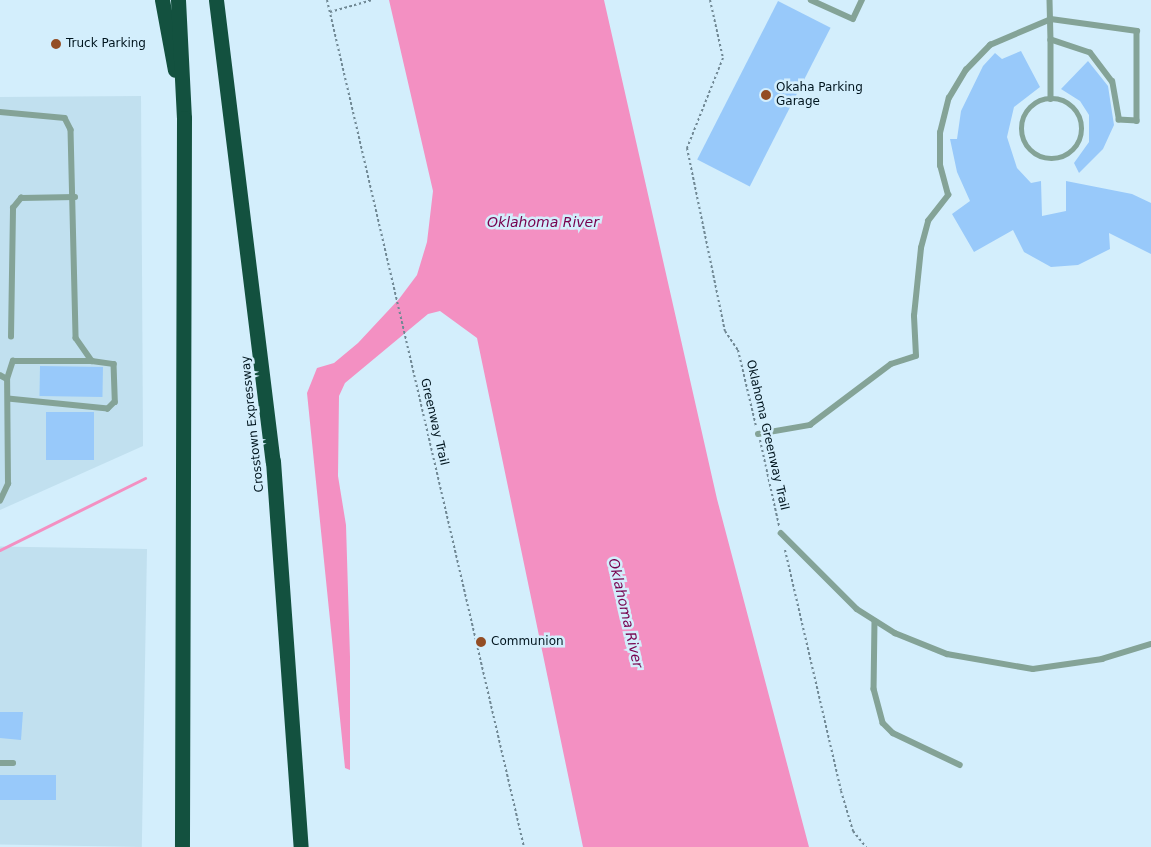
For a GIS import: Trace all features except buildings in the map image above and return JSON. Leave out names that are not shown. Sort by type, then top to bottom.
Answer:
[{"type":"highway","points":[[162,0],[184,118]]},
{"type":"highway","points":[[178,0],[184,118],[182,847]]},
{"type":"highway","name":"Crosstown Expressway","points":[[217,2],[273,461],[301,847]]},
{"type":"lane","points":[[810,0],[823,2],[853,20],[862,0]]},
{"type":"lane","points":[[1050,0],[1051,99]]},
{"type":"lane","points":[[758,434],[810,425],[891,364],[916,356],[914,316],[921,248],[928,221],[948,195],[940,166],[940,133],[949,98],[966,70],[990,45],[1051,18],[1137,31],[1138,121],[1119,120],[1112,82],[1090,53],[1050,40]]},
{"type":"lane","points":[[1051,99],[1070,105],[1082,131],[1067,155],[1048,159],[1030,150],[1022,131],[1027,112],[1051,99]]},
{"type":"lane","points":[[0,112],[65,118],[71,130],[75,197],[76,338],[92,361]]},
{"type":"lane","points":[[11,338],[13,208],[21,198],[75,197]]},
{"type":"lane","points":[[0,501],[5,494],[7,379],[13,361],[92,361],[114,364],[115,402],[108,409],[8,401]]},
{"type":"lane","points":[[0,375],[7,379]]},
{"type":"lane","points":[[0,382],[7,379]]},
{"type":"lane","points":[[781,533],[850,602],[875,620],[947,654],[1033,669],[1102,659],[1151,644]]},
{"type":"lane","points":[[875,620],[874,689],[883,723],[893,734],[960,765]]},
{"type":"lane","points":[[0,763],[13,763]]},
{"type":"path","name":"Greenway Trail","points":[[327,0],[524,847]]},
{"type":"path","points":[[330,12],[372,0]]},
{"type":"path","name":"Oklahoma Greenway Trail","points":[[710,0],[723,41],[723,58],[687,148],[726,331],[738,350],[841,791],[853,831],[866,847]]},
{"type":"shaded area","points":[[141,96],[143,446],[0,510],[0,97]]},
{"type":"shaded area","points":[[0,546],[147,549],[142,847],[0,844]]},
{"type":"water","name":"Oklahoma River","points":[[389,0],[604,0],[717,499],[809,847],[583,847],[477,338],[440,311],[428,314],[345,383],[339,396],[338,476],[346,525],[350,657],[350,770],[345,768],[307,393],[317,368],[334,363],[358,343],[399,299],[417,275],[427,242],[433,191]]},
{"type":"waterway","points":[[0,550],[145,478]]},
{"type":"place","name":"Truck Parking","points":[[56,44]]},
{"type":"place","name":"Okaha Parking Garage","points":[[766,95]]},
{"type":"place","name":"Communion","points":[[481,642]]}]
